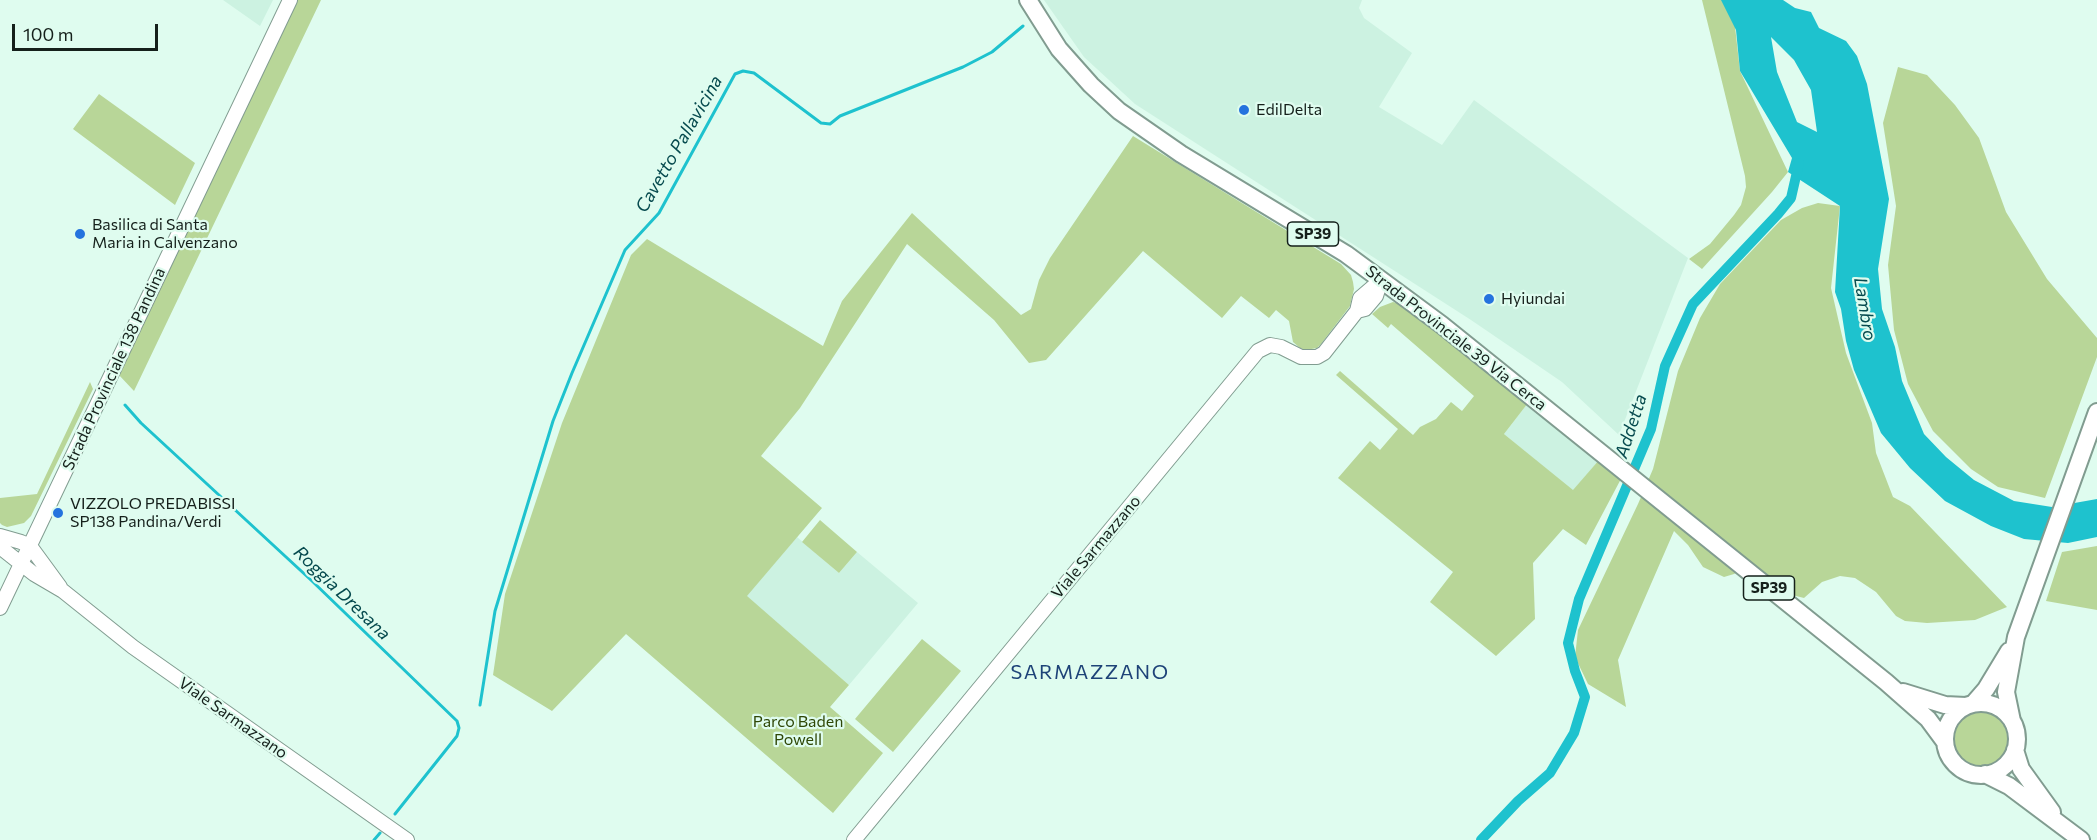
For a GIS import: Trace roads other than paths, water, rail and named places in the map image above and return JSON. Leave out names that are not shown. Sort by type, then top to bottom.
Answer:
[{"type":"main road","name":"Strada Provinciale 39 Via Cerca","points":[[1028,0],[1052,40],[1068,60],[1119,111],[1171,147],[1346,254],[1442,324],[1886,682],[1935,726],[1954,763],[1963,770],[1973,774],[1985,774],[2009,786],[2075,835]]},
{"type":"main road","points":[[1945,742],[1948,724],[1958,711],[1969,705],[1986,689],[2016,637],[2097,412]]},
{"type":"main road","points":[[2012,721],[2006,692],[2016,637]]},
{"type":"main road","name":"Strada Provinciale 39 Via Cerca","points":[[1886,682],[1900,691],[1930,702],[1954,707],[1984,703],[2005,712],[2012,721],[2017,740],[2015,750],[2021,769],[2054,814],[2075,835]]},
{"type":"main road","points":[[1985,774],[2004,766],[2015,750]]},
{"type":"street","name":"Strada Provinciale 138 Pandina","points":[[0,608],[290,0]]},
{"type":"street","name":"Viale Sarmazzano","points":[[854,840],[1258,351],[1270,345],[1281,347],[1301,357],[1317,357],[1324,353],[1357,311],[1365,309],[1376,296],[1381,280]]},
{"type":"street","points":[[0,536],[30,546],[63,591]]},
{"type":"street","points":[[0,547],[21,564],[63,591]]},
{"type":"street","name":"Viale Sarmazzano","points":[[63,591],[132,647],[407,840]]},
{"type":"water","name":"Lambro","points":[[1721,0],[1783,0],[1795,8],[1811,12],[1819,28],[1846,41],[1857,56],[1867,84],[1889,199],[1878,269],[1882,309],[1895,347],[1902,381],[1924,434],[1946,457],[1974,480],[2014,501],[2052,507],[2097,499],[2097,537],[2068,543],[2024,539],[1991,526],[1945,501],[1910,468],[1881,433],[1854,370],[1841,309],[1835,292],[1840,206],[1788,172],[1792,158],[1740,71],[1736,30]],"holes":[[[1771,37],[1794,60],[1811,90],[1817,132],[1797,122],[1777,72]]]},
{"type":"waterway","name":"Cavetto Pallavicina","points":[[480,705],[495,611],[553,421],[572,373],[625,250],[659,213],[735,74],[743,71],[754,73],[821,123],[830,124],[840,116],[963,67],[992,52],[1023,26]]},
{"type":"waterway","name":"Addetta","points":[[1481,840],[1518,801],[1550,773],[1574,733],[1585,697],[1568,643],[1579,599],[1651,429],[1665,366],[1693,304],[1791,198],[1799,163]]},
{"type":"waterway","name":"Roggia Dresana","points":[[125,405],[141,423],[312,581],[457,721],[459,728],[457,736],[395,814]]},
{"type":"waterway","name":"Roggia Dresana","points":[[374,840],[380,833]]},
{"type":"place","name":"EdilDelta","points":[[1244,110]]},
{"type":"place","name":"Basilica di Santa Maria in Calvenzano","points":[[80,234]]},
{"type":"place","name":"Hyiundai","points":[[1489,299]]},
{"type":"place","name":"VIZZOLO PREDABISSI SP138 Pandina/Verdi","points":[[58,513]]},
{"type":"district","name":"SARMAZZANO","points":[[1090,672]]},
{"type":"park label","name":"Parco Baden Powell","points":[[798,731]]}]
